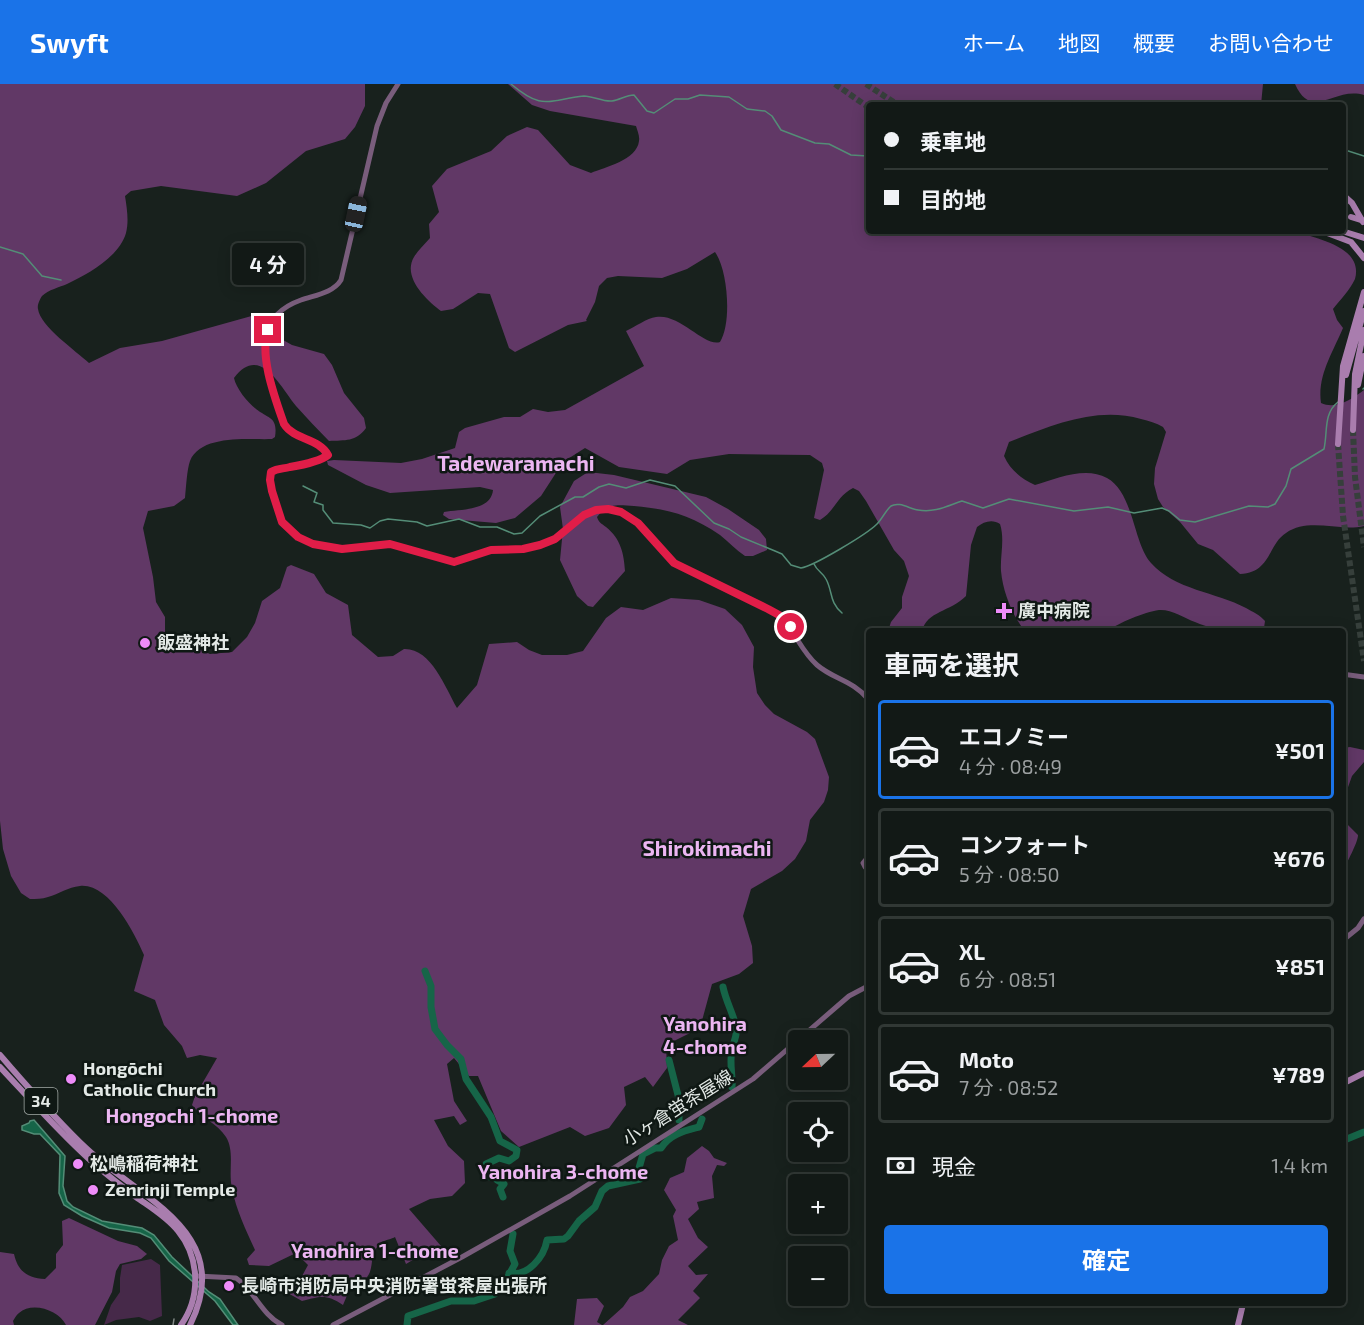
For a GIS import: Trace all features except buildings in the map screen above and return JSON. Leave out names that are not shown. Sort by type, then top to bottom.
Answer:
[{"type":"highway","points":[[1346,198],[1364,222]]},
{"type":"highway","points":[[1346,216],[1364,222]]},
{"type":"highway","points":[[1346,232],[1364,238]]},
{"type":"highway","points":[[1330,234],[1351,242],[1364,258]]},
{"type":"highway","points":[[1353,430],[1354,347],[1364,292]]},
{"type":"highway","points":[[1338,444],[1343,387],[1364,311]]},
{"type":"highway","points":[[1354,347],[1364,330]]},
{"type":"highway","points":[[1354,412],[1364,357]]},
{"type":"highway","name":"34","points":[[0,1055],[81,1147]]},
{"type":"highway","name":"34","points":[[0,1067],[111,1178],[176,1219],[185,1229],[198,1254],[199,1305],[190,1325]]},
{"type":"highway","points":[[1346,1082],[1364,1073]]},
{"type":"highway","name":"34","points":[[181,1325],[189,1312],[199,1276]]},
{"type":"highway","points":[[1238,1325],[1243,1306]]},
{"type":"street","points":[[398,84],[381,113],[373,140],[341,280],[330,290],[293,303],[282,310],[271,323],[266,334],[265,357],[284,424],[289,430],[324,448],[328,455],[271,472],[272,491],[282,522],[298,537],[323,546],[342,549],[390,544],[454,562],[491,550],[523,549],[540,545],[555,539],[584,515],[596,510],[608,509],[621,512],[638,523],[674,563],[779,615],[791,627],[804,650],[815,663],[826,672],[852,683],[866,695]]},
{"type":"street","points":[[1346,675],[1364,677]]},
{"type":"street","points":[[1346,938],[1358,928],[1364,919]]},
{"type":"street","name":"小ヶ倉蛍茶屋線","points":[[333,1325],[462,1257],[570,1196],[753,1079],[849,996],[866,987]]},
{"type":"street","points":[[199,1276],[236,1278],[249,1289],[267,1314],[282,1325]]},
{"type":"shaded area","points":[[0,84],[365,84],[365,106],[355,127],[345,139],[306,151],[266,183],[237,196],[161,186],[131,191],[125,196],[128,219],[126,233],[117,250],[93,270],[42,296],[39,302],[40,316],[45,323],[89,363],[120,348],[162,341],[262,313],[274,335],[292,345],[324,354],[332,365],[344,393],[364,418],[366,428],[358,436],[329,441],[296,406],[269,372],[253,365],[244,368],[234,378],[239,390],[249,403],[274,422],[275,437],[272,439],[227,440],[204,446],[190,461],[185,498],[174,506],[148,511],[143,528],[156,602],[165,617],[165,635],[210,654],[232,652],[247,637],[255,623],[262,601],[280,588],[287,567],[291,565],[314,574],[326,593],[348,605],[352,635],[378,657],[393,656],[404,649],[414,650],[422,655],[436,670],[457,708],[477,685],[489,644],[517,642],[542,655],[567,655],[583,651],[606,618],[621,607],[643,610],[671,598],[699,600],[725,609],[742,625],[754,647],[753,667],[757,693],[774,714],[807,732],[815,739],[829,777],[824,802],[810,820],[806,841],[795,859],[782,871],[751,889],[743,916],[752,946],[753,963],[739,974],[712,984],[700,1028],[666,1045],[667,1068],[653,1087],[645,1077],[624,1087],[626,1105],[609,1128],[585,1136],[570,1127],[519,1147],[501,1131],[478,1076],[469,1076],[454,1058],[447,1064],[454,1101],[467,1121],[460,1125],[454,1116],[434,1120],[448,1146],[464,1161],[465,1183],[452,1196],[430,1199],[409,1209],[441,1246],[406,1264],[395,1237],[382,1242],[374,1254],[367,1277],[351,1286],[343,1305],[323,1297],[302,1301],[286,1292],[292,1288],[295,1280],[301,1278],[308,1265],[296,1253],[269,1266],[249,1265],[247,1259],[255,1250],[234,1196],[229,1143],[223,1132],[192,1105],[217,1058],[200,1055],[187,1058],[182,1046],[164,1025],[155,1000],[134,991],[144,955],[119,911],[101,892],[91,887],[80,886],[46,898],[30,899],[21,893],[11,876],[3,849],[0,821]]},
{"type":"shaded area","points":[[508,84],[1263,84],[1261,102],[866,102],[866,234],[1302,234],[1335,245],[1345,251],[1356,268],[1355,279],[1333,309],[1343,328],[1321,383],[1321,403],[1338,404],[1364,390],[1364,526],[1314,525],[1295,528],[1280,538],[1258,569],[1240,574],[1213,550],[1198,544],[1158,499],[1154,484],[1155,468],[1166,432],[1163,427],[1124,416],[1090,416],[1057,424],[1009,442],[1004,456],[1013,470],[1035,485],[1081,473],[1107,478],[1123,495],[1140,543],[1151,563],[1161,572],[1184,585],[1254,612],[1265,621],[1264,628],[1213,628],[1173,612],[1159,610],[1132,618],[1112,628],[1023,628],[1012,611],[1002,579],[1000,524],[991,521],[977,527],[971,545],[966,596],[934,615],[923,628],[889,628],[902,608],[902,597],[909,576],[904,561],[894,550],[866,501],[859,491],[853,488],[843,495],[820,520],[814,518],[824,470],[822,463],[810,455],[729,454],[690,460],[667,474],[619,467],[585,448],[563,462],[541,496],[515,518],[496,523],[449,519],[443,515],[444,512],[474,508],[487,502],[493,490],[480,487],[390,493],[366,485],[328,465],[327,461],[401,463],[422,459],[455,448],[459,432],[465,428],[504,417],[520,417],[533,409],[548,412],[565,410],[644,366],[626,331],[652,318],[665,317],[674,320],[714,342],[720,342],[724,333],[727,297],[723,271],[715,252],[687,269],[662,278],[618,276],[607,278],[599,286],[587,321],[568,325],[515,352],[509,348],[490,294],[478,293],[453,309],[441,311],[417,287],[413,280],[411,265],[416,254],[430,238],[429,224],[439,212],[432,186],[447,169],[491,151],[507,136],[527,127],[538,130],[570,165],[591,173],[620,162],[637,148],[639,135],[636,126],[550,111],[532,105]]},
{"type":"shaded area","points":[[1295,84],[1364,84],[1364,95],[1343,95],[1316,102],[1302,95]]},
{"type":"shaded area","points":[[588,472],[614,475],[706,497],[759,530],[766,539],[767,550],[753,556],[745,556],[709,528],[669,511],[634,506],[609,507],[597,517],[618,542],[623,553],[625,571],[593,607],[588,606],[577,596],[560,560],[563,529],[560,507],[574,481]]},
{"type":"shaded area","points":[[1346,748],[1364,750],[1364,762],[1352,776],[1346,791]]},
{"type":"shaded area","points":[[1346,823],[1358,835],[1346,865]]},
{"type":"shaded area","points":[[34,1120],[65,1156],[63,1186],[67,1201],[73,1207],[102,1221],[142,1228],[154,1235],[172,1257],[209,1292],[220,1299],[238,1325],[233,1325],[215,1301],[169,1261],[151,1238],[140,1233],[109,1228],[64,1205],[59,1193],[60,1155],[40,1134],[22,1130],[22,1126]]},
{"type":"shaded area","points":[[702,1146],[714,1158],[727,1163],[724,1166],[717,1165],[712,1176],[714,1198],[697,1202],[699,1209],[688,1219],[698,1238],[708,1247],[688,1266],[696,1275],[708,1274],[693,1291],[700,1298],[678,1320],[688,1325],[603,1325],[623,1307],[630,1297],[643,1291],[659,1274],[662,1260],[669,1246],[678,1240],[673,1216],[676,1210],[664,1190],[670,1178],[684,1172],[687,1158]]},
{"type":"shaded area","points":[[69,1218],[118,1241],[137,1246],[147,1254],[141,1259],[120,1264],[116,1271],[112,1292],[95,1325],[66,1325],[58,1315],[51,1311],[31,1308],[24,1309],[16,1316],[13,1321],[14,1325],[0,1325],[0,1252],[14,1254],[21,1270],[34,1277],[45,1279],[56,1268],[56,1254],[63,1245],[62,1221]]},
{"type":"shaded area","points":[[151,1259],[160,1265],[162,1316],[150,1321],[139,1317],[116,1320],[104,1325],[111,1305],[120,1292],[122,1265]]},
{"type":"shaded area","points":[[597,1298],[604,1306],[597,1322],[602,1325],[574,1325],[577,1299]]},
{"type":"waterway","points":[[511,84],[531,98],[546,102],[584,96],[612,101],[634,95],[647,111],[654,113],[675,99],[688,99],[700,95],[729,97],[747,109],[765,111],[772,116],[781,130],[815,143],[829,144],[851,155],[866,156]]},
{"type":"waterway","points":[[1346,150],[1364,156]]},
{"type":"waterway","points":[[0,247],[23,254],[42,276],[61,280]]},
{"type":"waterway","points":[[303,486],[317,493],[314,502],[323,505],[323,510],[333,523],[370,528],[388,519],[417,522],[427,526],[459,519],[480,527],[497,527],[514,534],[522,533],[540,516],[575,497],[583,497],[599,487],[609,484],[626,488],[650,480],[675,486],[714,523],[782,554],[791,565],[801,568],[828,556],[863,535],[877,524],[894,505],[930,511],[962,501],[983,508],[1009,499],[1074,511],[1108,507],[1134,513],[1162,508],[1180,520],[1195,522],[1249,506],[1268,507],[1275,504],[1286,486],[1291,469],[1324,449],[1328,417],[1338,402]]},
{"type":"waterway","points":[[814,564],[826,579],[833,601],[842,613]]},
{"type":"waterway","points":[[425,971],[431,986],[431,1007],[435,1029],[461,1059],[466,1079],[491,1117],[500,1141],[517,1150],[516,1156],[509,1161],[499,1158],[486,1164],[486,1174],[490,1177]]},
{"type":"waterway","points":[[723,987],[736,1030],[731,1055],[732,1087]]},
{"type":"waterway","points":[[669,1060],[679,1099],[679,1120]]},
{"type":"waterway","points":[[509,1273],[529,1269],[539,1259],[547,1240],[564,1239],[568,1236],[579,1221],[595,1207],[602,1191],[608,1186],[640,1179],[639,1168],[643,1154],[655,1148],[661,1148],[669,1139],[678,1134],[699,1127],[702,1119]]},
{"type":"waterway","points":[[1346,1139],[1364,1132]]},
{"type":"waterway","points":[[497,1180],[504,1184],[500,1189],[503,1197]]},
{"type":"waterway","points":[[407,1325],[408,1316],[451,1301],[474,1301],[495,1294],[502,1287],[515,1264],[510,1251],[513,1234]]},
{"type":"tunnel","points":[[835,84],[866,106]]},
{"type":"tunnel","points":[[866,84],[893,102]]},
{"type":"tunnel","points":[[1353,430],[1355,477],[1364,547]]},
{"type":"tunnel","points":[[1338,444],[1343,516],[1364,661]]},
{"type":"tram line","points":[[173,1325],[174,1319]]},
{"type":"place","name":"廣中病院","points":[[1004,611]]},
{"type":"place","name":"飯盛神社","points":[[145,643]]},
{"type":"place","name":"Hongōchi Catholic Church","points":[[71,1079]]},
{"type":"place","name":"松嶋稲荷神社","points":[[78,1164]]},
{"type":"place","name":"Zenrinji Temple","points":[[93,1190]]},
{"type":"place","name":"長崎市消防局中央消防署蛍茶屋出張所","points":[[229,1286]]},
{"type":"district","name":"Tadewaramachi","points":[[516,464]]},
{"type":"district","name":"Shirokimachi","points":[[707,849]]},
{"type":"district","name":"Yanohira 4-chome","points":[[705,1036]]},
{"type":"district","name":"Hongochi 1-chome","points":[[192,1116]]},
{"type":"district","name":"Yanohira 3-chome","points":[[563,1172]]},
{"type":"district","name":"Yanohira 1-chome","points":[[375,1251]]},
{"type":"route","points":[[268,330],[265,357],[284,424],[289,430],[324,448],[328,453],[323,458],[271,472],[272,491],[282,522],[303,540],[342,549],[390,544],[454,562],[485,551],[523,549],[549,542],[584,515],[596,510],[608,509],[621,512],[638,523],[664,555],[674,563],[779,615],[791,627]]}]
